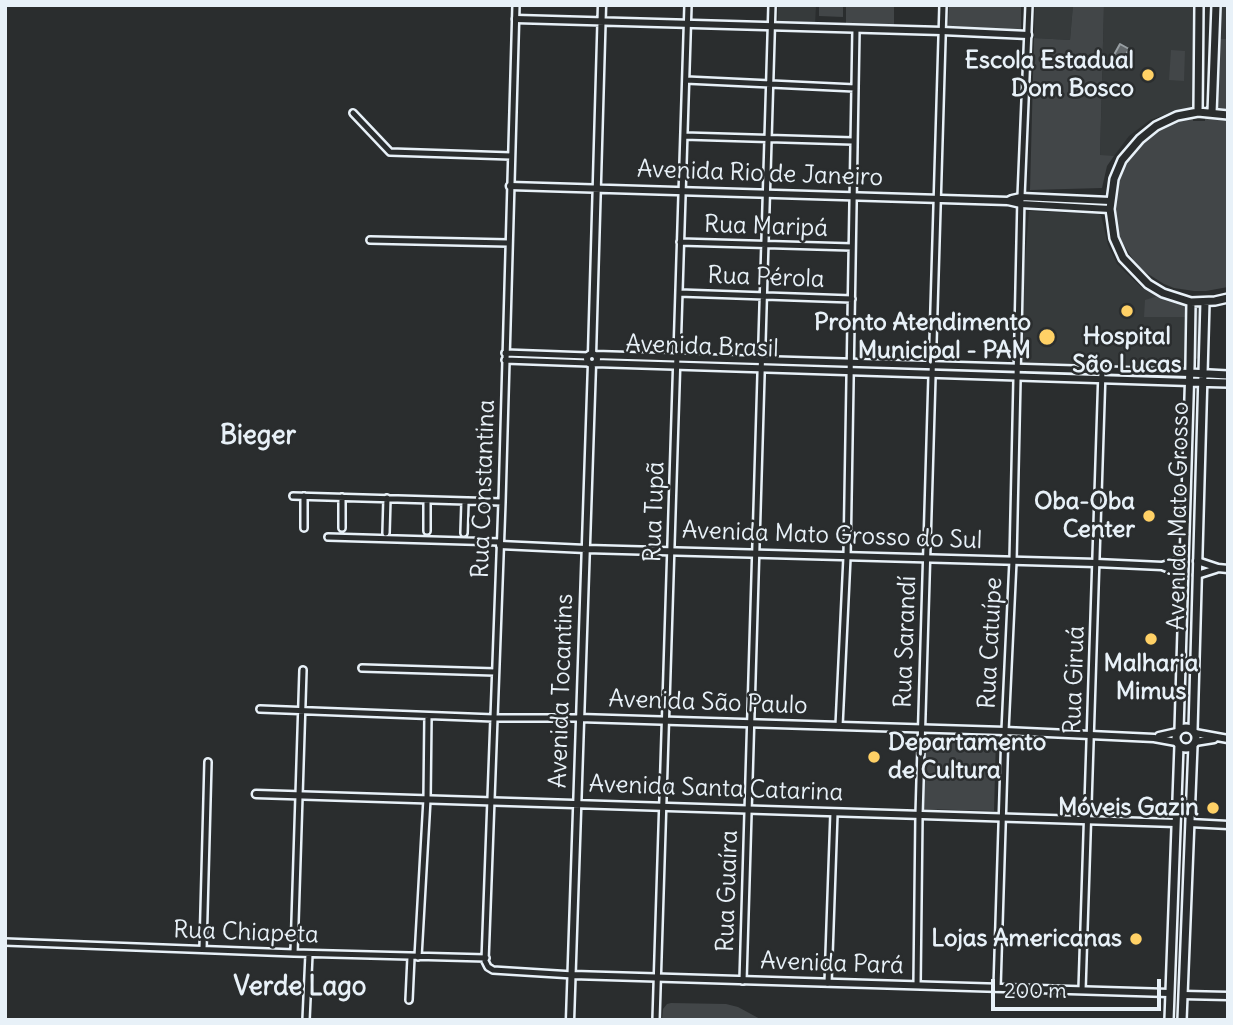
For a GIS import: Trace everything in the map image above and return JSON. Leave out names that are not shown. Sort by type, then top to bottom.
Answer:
[{"type":"main road","points":[[1198,112],[1199,5]]},
{"type":"main road","points":[[1212,113],[1216,5]]},
{"type":"main road","points":[[1228,115],[1198,112],[1177,116],[1156,126],[1138,141],[1122,160],[1114,179],[1110,205],[1114,238],[1123,258],[1148,285],[1191,302],[1228,298]]},
{"type":"main road","name":"Avenida Mato Grosso","points":[[1178,743],[1191,302]]},
{"type":"main road","name":"Avenida Mato Grosso","points":[[1182,1020],[1194,737],[1205,302]]},
{"type":"main road","name":"Avenida Brasil","points":[[1202,378],[1228,374]]},
{"type":"main road","name":"Avenida Brasil","points":[[1190,377],[1228,383]]},
{"type":"main road","points":[[1178,731],[1185,727],[1194,737],[1186,748],[1178,743]]},
{"type":"main road","points":[[1170,1017],[1178,743]]},
{"type":"main road","points":[[1171,950],[1176,946],[1180,950],[1179,968],[1184,977]]},
{"type":"street","name":"Rua Constantina","points":[[485,958],[502,502],[516,5]]},
{"type":"street","name":"Avenida Tocantins","points":[[570,1020],[602,5]]},
{"type":"street","name":"Rua Tupã","points":[[656,1020],[688,5]]},
{"type":"street","name":"Rua Guaíra","points":[[743,981],[772,5]]},
{"type":"street","name":"Rua Sarandí","points":[[917,985],[921,728],[943,5]]},
{"type":"street","name":"Rua Catuípe","points":[[997,988],[1029,5]]},
{"type":"street","points":[[516,19],[1028,35]]},
{"type":"street","points":[[839,726],[847,556],[856,29]]},
{"type":"street","points":[[686,80],[855,88]]},
{"type":"street","points":[[353,113],[390,152],[511,156]]},
{"type":"street","points":[[684,136],[853,141]]},
{"type":"street","name":"Avenida Rio de Janeiro","points":[[510,186],[1008,201],[1012,198],[1021,201]]},
{"type":"street","points":[[1021,201],[1110,205]]},
{"type":"street","points":[[370,240],[508,243]]},
{"type":"street","name":"Rua Maripá","points":[[680,242],[852,247]]},
{"type":"street","name":"Rua Pérola","points":[[679,293],[852,299]]},
{"type":"street","name":"Avenida Brasil","points":[[505,356],[932,370],[1017,376],[1190,377]]},
{"type":"street","name":"Avenida Brasil","points":[[932,370],[1018,368],[1102,375]]},
{"type":"street","name":"Rua Giruá","points":[[1082,990],[1102,375]]},
{"type":"street","points":[[293,496],[502,502]]},
{"type":"street","points":[[304,496],[304,528]]},
{"type":"street","points":[[342,497],[342,528]]},
{"type":"street","points":[[386,533],[387,498]]},
{"type":"street","points":[[427,500],[427,531]]},
{"type":"street","points":[[464,533],[465,502]]},
{"type":"street","points":[[328,537],[500,544]]},
{"type":"street","name":"Avenida Mato Grosso do Sul","points":[[500,544],[586,549],[1162,566]]},
{"type":"street","points":[[1162,566],[1184,559]]},
{"type":"street","points":[[1197,561],[1228,569]]},
{"type":"street","points":[[1162,566],[1183,574]]},
{"type":"street","points":[[1197,575],[1218,568]]},
{"type":"street","points":[[362,668],[495,672]]},
{"type":"street","points":[[294,953],[303,670]]},
{"type":"street","name":"Avenida São Paulo","points":[[260,709],[1005,731],[1154,738],[1178,743]]},
{"type":"street","points":[[418,957],[427,799],[428,716]]},
{"type":"street","name":"Avenida São Paulo","points":[[1154,738],[1178,731]]},
{"type":"street","points":[[1194,737],[1228,739]]},
{"type":"street","points":[[203,949],[208,762]]},
{"type":"street","name":"Avenida Santa Catarina","points":[[256,794],[1176,823]]},
{"type":"street","points":[[828,984],[834,813]]},
{"type":"street","points":[[1190,823],[1228,825]]},
{"type":"street","name":"Rua Chiapeta","points":[[5,942],[485,958]]},
{"type":"street","points":[[306,1020],[309,954]]},
{"type":"street","points":[[409,1000],[411,957]]},
{"type":"street","name":"Avenida Pará","points":[[485,958],[487,966],[493,970],[573,975],[1169,993]]},
{"type":"street","points":[[1183,995],[1228,996]]},
{"type":"shaded area","points":[[778,5],[816,5],[815,25],[778,23]]},
{"type":"shaded area","points":[[819,5],[843,5],[843,17],[819,16]]},
{"type":"shaded area","points":[[846,5],[894,5],[894,25],[846,25]]},
{"type":"shaded area","points":[[949,5],[1021,5],[1021,30],[948,28]]},
{"type":"shaded area","points":[[1035,5],[1073,5],[1070,40],[1034,38]]},
{"type":"shaded area","points":[[1073,5],[1104,5],[1100,155],[1114,156],[1107,166],[1102,188],[1030,190],[1034,38],[1070,40]]},
{"type":"shaded area","name":"Escola Estadual Dom Bosco","points":[[1104,5],[1194,5],[1193,108],[1150,120],[1129,136],[1114,156],[1100,156]]},
{"type":"shaded area","points":[[1221,5],[1228,5],[1228,111],[1218,107]]},
{"type":"shaded area","points":[[1220,39],[1228,39],[1228,113],[1218,109]]},
{"type":"shaded area","points":[[1120,44],[1129,49],[1119,67],[1110,62]]},
{"type":"shaded area","points":[[1171,50],[1185,51],[1184,81],[1169,80]]},
{"type":"shaded area","points":[[1205,115],[1228,118],[1228,287],[1194,291],[1164,284],[1134,261],[1118,232],[1114,210],[1115,182],[1124,160],[1156,129],[1193,116],[1193,121],[1205,121]]},
{"type":"shaded area","points":[[1029,211],[1101,215],[1108,245],[1117,264],[1141,287],[1180,302],[1187,308],[1183,369],[1023,364],[1023,285]]},
{"type":"shaded area","points":[[1158,296],[1184,304],[1187,317],[1144,317],[1145,300]]},
{"type":"shaded area","points":[[1194,305],[1199,306],[1196,359]]},
{"type":"shaded area","points":[[926,737],[996,738],[994,811],[922,809]]},
{"type":"shaded area","points":[[671,1003],[726,1004],[738,1007],[762,1020],[662,1020],[663,1009]]},
{"type":"place","name":"Escola Estadual Dom Bosco","points":[[1148,75]]},
{"type":"place","name":"Hospital São Lucas","points":[[1127,311]]},
{"type":"place","name":"Pronto Atendimento Municipal - PAM","points":[[1047,337]]},
{"type":"place","name":"Oba-Oba Center","points":[[1149,516]]},
{"type":"place","name":"Malharia Mimus","points":[[1151,639]]},
{"type":"place","name":"Departamento de Cultura","points":[[874,757]]},
{"type":"place","name":"Móveis Gazin","points":[[1213,808]]},
{"type":"place","name":"Lojas Americanas","points":[[1136,939]]},
{"type":"district","name":"Bieger","points":[[258,437]]},
{"type":"district","name":"Verde Lago","points":[[300,988]]}]
